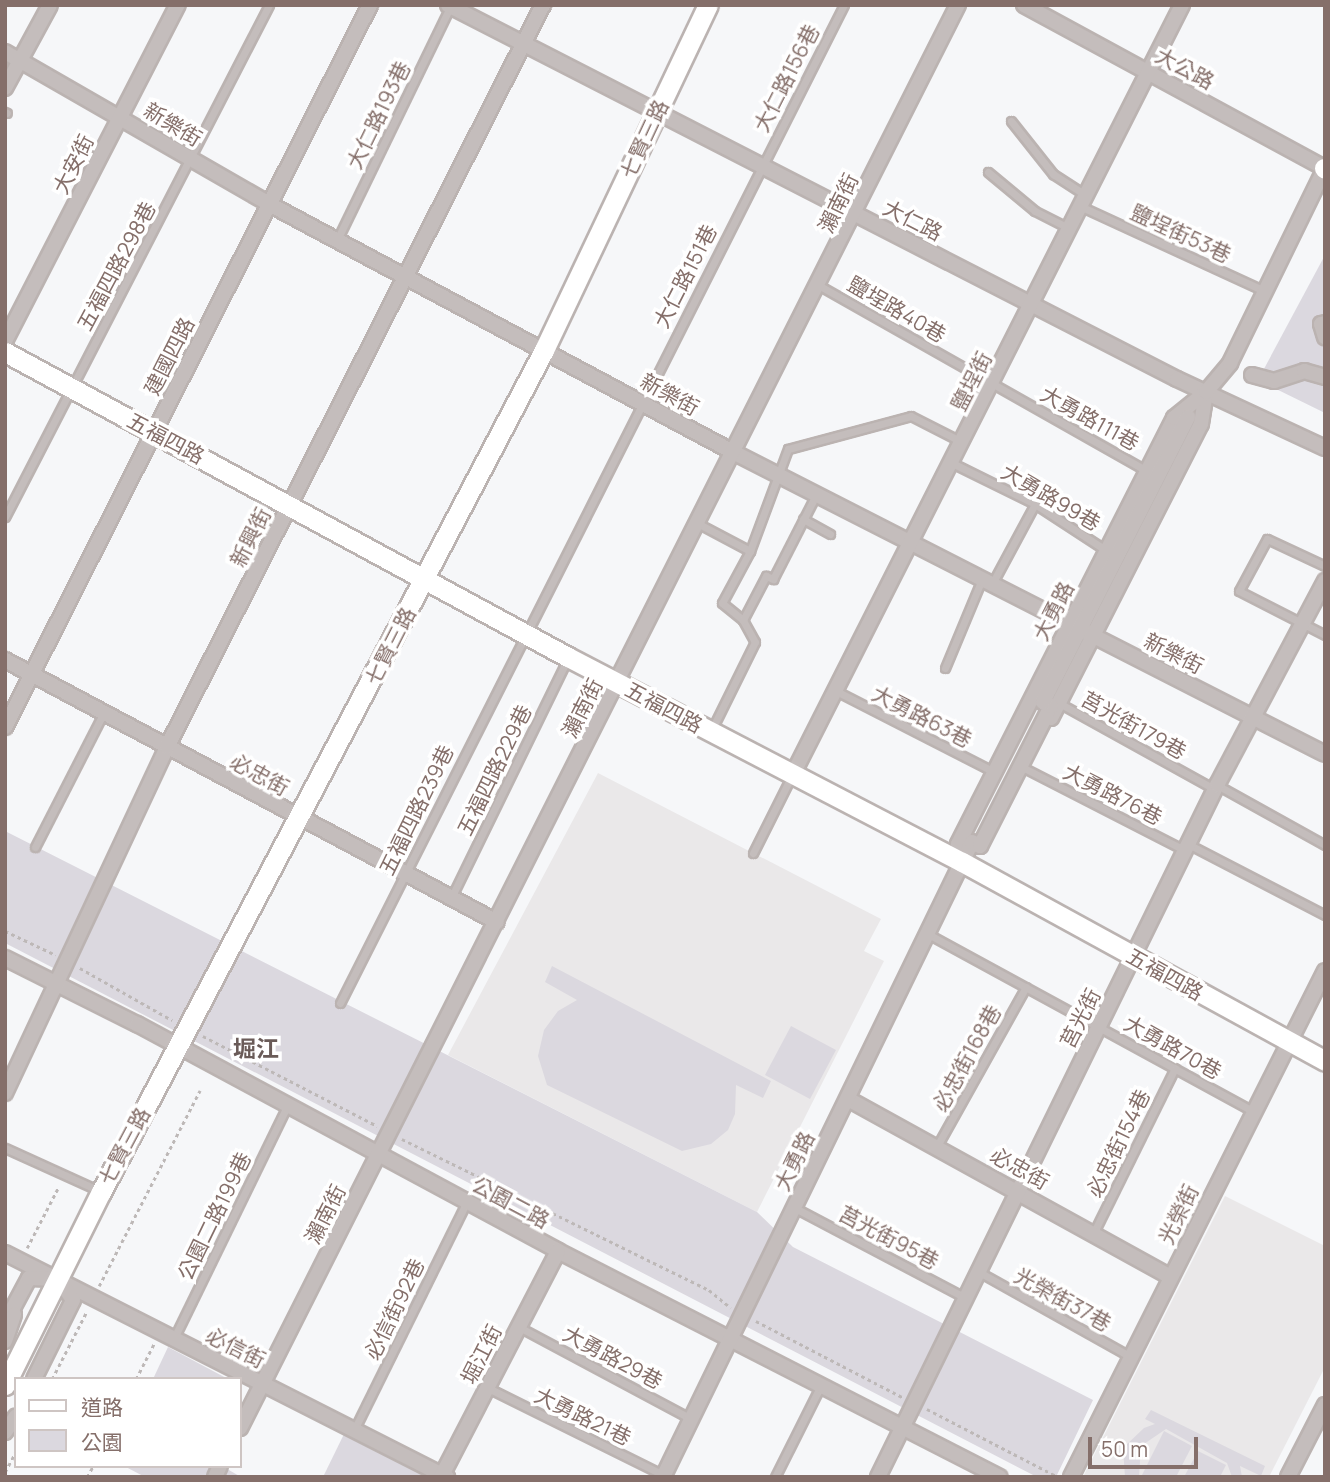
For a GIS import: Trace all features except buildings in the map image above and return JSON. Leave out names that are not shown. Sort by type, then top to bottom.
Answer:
[{"type":"street","points":[[5,88],[50,5]]},
{"type":"street","name":"大安街","points":[[5,341],[178,5]]},
{"type":"street","name":"建國四路","points":[[5,727],[370,5]]},
{"type":"street","name":"新興街","points":[[5,1093],[167,747],[543,5]]},
{"type":"street","name":"七賢三路","points":[[5,1385],[177,1046],[300,820],[544,350],[708,5]]},
{"type":"street","name":"瀨南街","points":[[242,1424],[856,215],[958,5]]},
{"type":"street","name":"大公路","points":[[1024,5],[1325,168]]},
{"type":"street","name":"鹽埕街","points":[[793,774],[1033,305],[1182,5]]},
{"type":"street","name":"大仁路","points":[[450,6],[760,168],[1206,392],[1325,448]]},
{"type":"street","name":"新樂街","points":[[5,52],[269,204],[735,453],[1325,754]]},
{"type":"street","name":"大勇路","points":[[962,862],[983,852],[1026,769],[1047,697],[1158,477],[1177,411],[1206,392],[1230,363],[1325,168]]},
{"type":"street","points":[[1325,323],[1325,337]]},
{"type":"street","name":"五福四路","points":[[5,352],[154,430],[568,657],[962,862],[1325,1061]]},
{"type":"street","points":[[1252,375],[1274,381],[1304,371],[1325,377]]},
{"type":"street","name":"大勇路","points":[[663,1476],[962,862],[958,844],[994,772],[1047,697],[1158,477],[1201,424],[1206,392]]},
{"type":"street","points":[[1158,477],[1188,417]]},
{"type":"street","name":"莒光街","points":[[878,1477],[1215,787],[1255,719],[1325,581]]},
{"type":"street","name":"必忠街","points":[[5,660],[300,820],[497,922]]},
{"type":"street","points":[[962,862],[972,842],[980,846],[1051,706],[1044,702],[1047,697]]},
{"type":"street","name":"公園二路","points":[[5,958],[177,1046],[286,1108],[558,1251],[1000,1477]]},
{"type":"street","name":"光榮街","points":[[1071,1477],[1287,1041],[1325,971]]},
{"type":"street","name":"必忠街","points":[[848,1099],[1017,1189],[1170,1277]]},
{"type":"street","name":"堀江街","points":[[443,1476],[558,1251]]},
{"type":"street","name":"必信街","points":[[5,1253],[443,1476]]},
{"type":"street","points":[[5,1323],[29,1278],[58,1279],[73,1300],[35,1377]]},
{"type":"street","points":[[5,1340],[21,1294]]},
{"type":"street","points":[[1287,1477],[1325,1405]]},
{"type":"lane","name":"五福四路298巷","points":[[5,517],[192,160],[269,5]]},
{"type":"lane","name":"大仁路156巷","points":[[760,168],[844,5]]},
{"type":"lane","name":"大仁路193巷","points":[[337,240],[450,6]]},
{"type":"lane","name":"鹽埕街53巷","points":[[1012,121],[1053,174],[1085,202],[1265,291]]},
{"type":"lane","name":"大仁路151巷","points":[[524,632],[760,168]]},
{"type":"lane","points":[[988,172],[1035,211],[1070,230]]},
{"type":"lane","name":"鹽埕路40巷","points":[[820,286],[993,384]]},
{"type":"lane","name":"大勇路111巷","points":[[993,384],[1158,477]]},
{"type":"lane","points":[[711,732],[755,642],[743,620],[722,603],[750,551],[788,449],[911,416],[963,442]]},
{"type":"lane","name":"大勇路99巷","points":[[952,463],[1035,504],[1118,557]]},
{"type":"lane","points":[[743,620],[766,576],[773,579],[816,495]]},
{"type":"lane","points":[[944,668],[988,580],[1035,504]]},
{"type":"lane","points":[[803,520],[830,534]]},
{"type":"lane","points":[[699,524],[750,551]]},
{"type":"lane","points":[[1325,566],[1267,539],[1239,591],[1325,635]]},
{"type":"lane","name":"五福四路239巷","points":[[340,1003],[524,632]]},
{"type":"lane","name":"五福四路229巷","points":[[451,898],[568,657]]},
{"type":"lane","name":"大勇路63巷","points":[[835,691],[994,772]]},
{"type":"lane","name":"莒光街179巷","points":[[1047,697],[1325,845]]},
{"type":"lane","points":[[35,847],[103,714]]},
{"type":"lane","name":"大勇路76巷","points":[[1026,769],[1325,915]]},
{"type":"lane","points":[[753,853],[793,774]]},
{"type":"lane","name":"大勇路70巷","points":[[928,934],[1253,1111]]},
{"type":"lane","name":"必忠街168巷","points":[[937,1146],[1026,987]]},
{"type":"lane","name":"必忠街154巷","points":[[1093,1234],[1175,1068]]},
{"type":"lane","name":"公園二路199巷","points":[[173,1338],[286,1108]]},
{"type":"lane","points":[[5,1148],[101,1192]]},
{"type":"lane","name":"必信街92巷","points":[[354,1431],[466,1203]]},
{"type":"lane","name":"莒光街95巷","points":[[795,1208],[966,1298]]},
{"type":"lane","name":"光榮街37巷","points":[[979,1272],[1131,1357]]},
{"type":"lane","name":"大勇路29巷","points":[[519,1327],[691,1419]]},
{"type":"lane","points":[[775,1477],[820,1387]]},
{"type":"lane","name":"大勇路21巷","points":[[487,1388],[663,1476]]},
{"type":"path","points":[[5,931],[59,957]]},
{"type":"path","points":[[78,967],[146,1005]]},
{"type":"path","points":[[225,1048],[374,1125]]},
{"type":"path","points":[[53,1377],[200,1090]]},
{"type":"path","points":[[397,1136],[709,1290],[724,1305]]},
{"type":"path","points":[[20,1261],[58,1188]]},
{"type":"path","points":[[765,1325],[898,1394]]},
{"type":"path","points":[[137,1377],[160,1331]]},
{"type":"path","points":[[923,1407],[1058,1477]]},
{"type":"path","points":[[5,1472],[14,1455]]},
{"type":"shaded area","points":[[598,773],[881,919],[864,951],[884,961],[757,1212],[448,1055]]},
{"type":"shaded area","points":[[1225,1196],[1325,1246],[1325,1367],[1269,1477],[1083,1477]]},
{"type":"green space","points":[[1325,255],[1325,413],[1258,380]]},
{"type":"green space","points":[[5,831],[757,1212],[793,1247],[1093,1400],[1056,1477],[1037,1477],[5,943]]},
{"type":"green space","points":[[552,966],[771,1081],[763,1098],[736,1085],[735,1114],[728,1130],[711,1144],[682,1151],[547,1085],[538,1056],[544,1030],[558,1011],[577,1000],[545,982]]},
{"type":"green space","points":[[791,1026],[836,1050],[810,1099],[765,1075]]},
{"type":"green space","points":[[168,1347],[224,1377],[154,1377]]},
{"type":"green space","points":[[1151,1410],[1265,1466],[1261,1476],[1240,1466],[1242,1477],[1232,1477],[1227,1463],[1166,1429],[1141,1446],[1139,1477],[1125,1477],[1123,1448],[1144,1428],[1155,1424],[1145,1419]]},
{"type":"green space","points":[[1164,1431],[1192,1446],[1176,1477],[1141,1477]]},
{"type":"green space","points":[[345,1432],[429,1477],[323,1477]]},
{"type":"green space","points":[[1198,1451],[1226,1465],[1220,1477],[1184,1477]]},
{"type":"green space","points":[[128,1468],[225,1468],[241,1477],[145,1477]]},
{"type":"district","name":"堀江","points":[[256,1048]]}]
